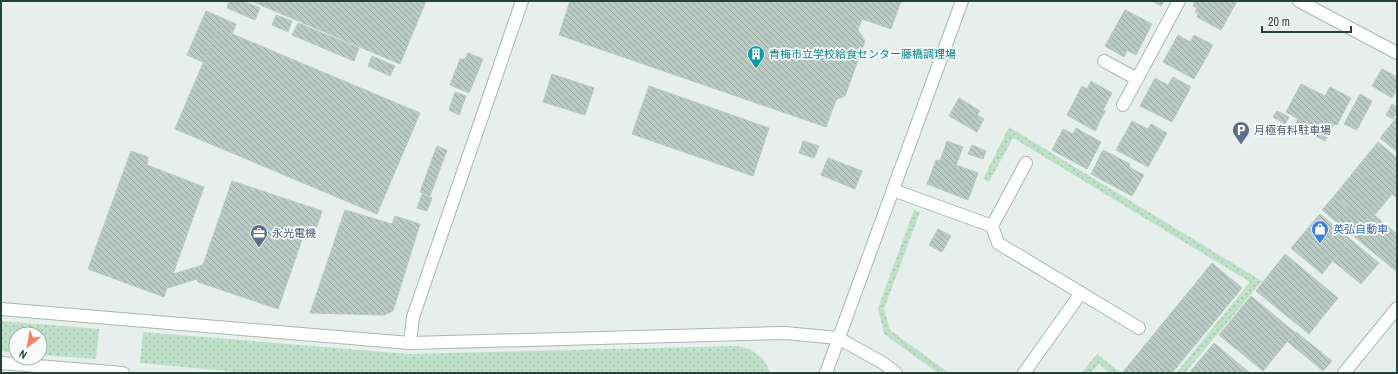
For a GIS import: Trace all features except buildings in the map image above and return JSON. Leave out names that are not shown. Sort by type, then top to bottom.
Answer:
[{"type":"street","points":[[410,344],[413,318],[522,1]]},
{"type":"street","points":[[826,373],[962,1]]},
{"type":"street","points":[[1123,106],[1179,1]]},
{"type":"street","points":[[1299,1],[1397,53]]},
{"type":"street","points":[[1104,61],[1137,79]]},
{"type":"street","points":[[1026,163],[992,226],[998,243],[1139,328]]},
{"type":"street","points":[[893,190],[992,226]]},
{"type":"street","points":[[1024,373],[1081,293]]},
{"type":"street","points":[[1344,373],[1397,308]]},
{"type":"street","points":[[1,309],[410,344],[785,333],[838,338],[896,373]]},
{"type":"street","points":[[1,363],[59,370],[123,373]]},
{"type":"green space","points":[[1009,127],[1262,281],[1185,373],[1176,373],[1250,282],[1013,138],[989,182],[983,179]]},
{"type":"green space","points":[[914,210],[920,212],[884,309],[890,330],[949,373],[938,373],[884,334],[878,308]]},
{"type":"green space","points":[[1,321],[99,329],[96,359],[48,356],[48,326],[8,326],[8,352],[1,351]]},
{"type":"green space","points":[[143,332],[409,354],[737,346],[749,349],[762,358],[770,373],[248,373],[140,363]]},
{"type":"green space","points":[[1097,354],[1121,373],[1110,373],[1099,364],[1091,373],[1081,373]]},
{"type":"place","name":"青梅市立学校給食センター藤橋調理場","points":[[756,69]]},
{"type":"place","name":"月極有料駐車場","points":[[1241,145]]},
{"type":"place","name":"英弘自動車","points":[[1320,244]]},
{"type":"place","name":"永光電機","points":[[259,248]]}]
